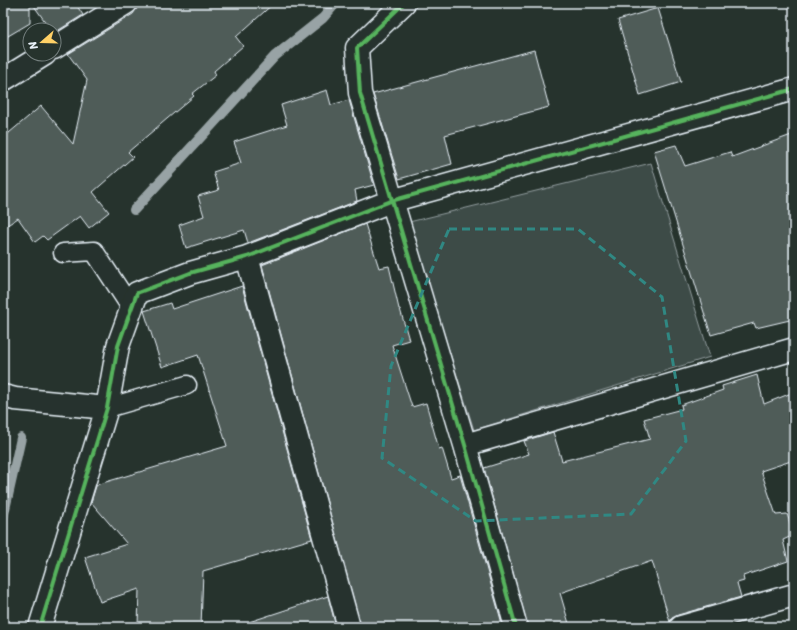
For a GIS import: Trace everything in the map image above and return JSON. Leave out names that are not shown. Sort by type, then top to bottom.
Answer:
[{"type":"street","points":[[62,43],[126,3]]},
{"type":"street","points":[[404,3],[357,48],[360,93],[465,446],[516,627]]},
{"type":"street","points":[[3,80],[32,62]]},
{"type":"street","points":[[40,627],[107,408],[118,346],[138,293],[190,273],[247,257],[391,201],[794,89]]},
{"type":"street","points":[[247,257],[349,627]]},
{"type":"street","points":[[465,446],[794,349]]},
{"type":"street","points":[[7,399],[107,408]]},
{"type":"street","points":[[681,627],[794,595]]},
{"type":"lane","points":[[63,253],[94,251],[132,309]]},
{"type":"lane","points":[[107,408],[187,385]]},
{"type":"highlighted area","points":[[449,229],[578,229],[662,297],[686,441],[631,514],[476,521],[382,458],[391,366]]},
{"type":"shaded area","points":[[651,163],[710,357],[474,430],[409,222]]},
{"type":"building","points":[[3,3],[30,3],[30,22],[22,22],[22,28],[3,39]]},
{"type":"building","points":[[32,3],[75,3],[83,15],[62,28],[62,22],[45,22]]},
{"type":"building","points":[[140,3],[274,3],[236,37],[243,46],[214,71],[216,75],[192,94],[194,96],[128,152],[133,157],[93,192],[109,212],[89,228],[80,216],[47,240],[43,236],[35,242],[18,218],[3,228],[3,138],[41,106],[73,144],[87,80],[68,54],[133,14]]},
{"type":"building","points":[[658,8],[681,82],[640,95],[618,20]]},
{"type":"building","points":[[534,50],[549,107],[445,135],[452,164],[399,179],[373,94]]},
{"type":"building","points":[[327,90],[331,105],[349,100],[374,185],[355,190],[357,201],[248,243],[244,230],[186,248],[179,225],[204,216],[198,196],[219,190],[213,172],[241,163],[234,142],[287,125],[281,105]]},
{"type":"building","points":[[794,134],[794,319],[756,328],[754,323],[711,335],[654,151],[676,145],[685,166],[730,152],[732,157]]},
{"type":"building","points":[[365,224],[379,268],[389,266],[399,309],[409,340],[392,345],[412,407],[426,403],[439,449],[442,448],[451,478],[460,475],[503,627],[361,627],[262,265]]},
{"type":"building","points":[[242,286],[312,539],[203,571],[201,627],[138,627],[139,589],[100,602],[85,557],[127,544],[91,502],[96,486],[227,446],[198,355],[162,367],[144,311],[170,303],[172,309]]},
{"type":"building","points":[[757,375],[764,404],[794,392],[794,460],[761,471],[776,515],[787,514],[794,535],[783,540],[788,561],[743,576],[744,581],[737,583],[741,597],[678,615],[672,618],[670,622],[652,561],[560,593],[570,627],[528,627],[484,468],[529,454],[524,441],[553,432],[562,461],[650,439],[644,419],[682,409],[681,405],[723,390],[722,386]]},
{"type":"building","points":[[328,596],[336,627],[250,627],[249,622]]},
{"type":"waterway","points":[[134,210],[275,56],[323,18],[336,3]]},
{"type":"waterway","points":[[3,518],[21,438]]},
{"type":"cycle path","points":[[404,3],[357,48],[360,93],[465,445],[516,627]]},
{"type":"cycle path","points":[[40,627],[107,408],[118,346],[137,293],[190,273],[247,257],[391,201],[794,89]]}]
